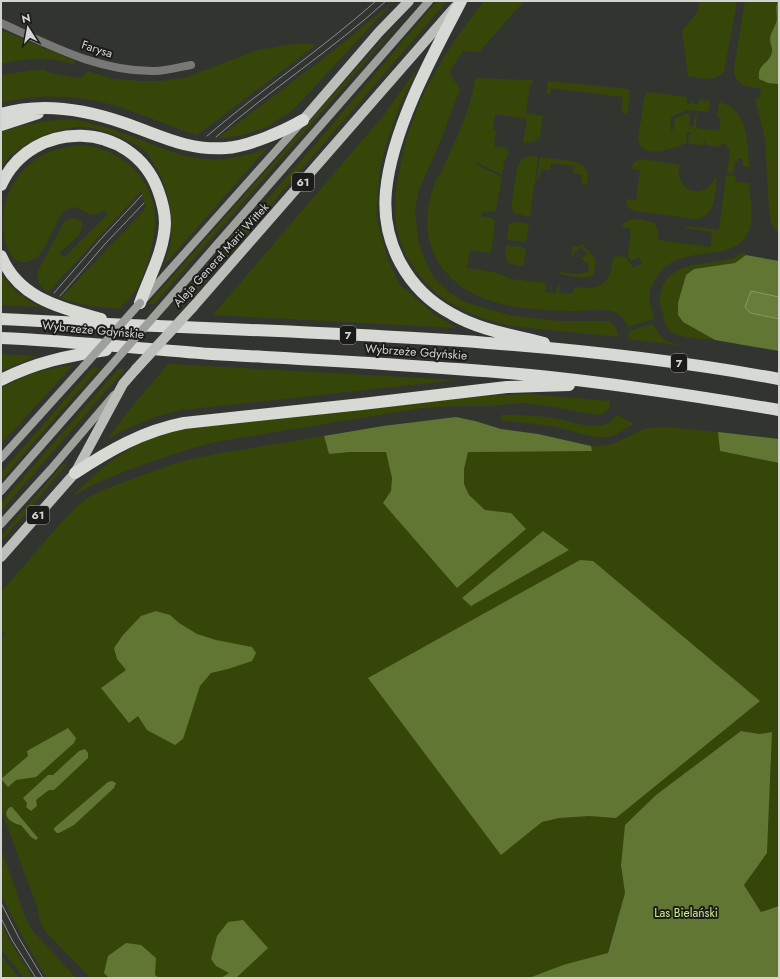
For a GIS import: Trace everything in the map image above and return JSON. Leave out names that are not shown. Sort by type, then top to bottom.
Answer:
[{"type":"highway","points":[[460,1],[421,82],[405,120],[392,160],[386,190],[385,204],[390,240],[401,266],[413,283],[430,299],[452,314],[482,326],[578,351]]},
{"type":"highway","points":[[1,114],[15,110],[39,107],[97,114],[182,145],[200,148],[226,148],[240,146],[277,133],[303,120]]},
{"type":"highway","points":[[1,125],[41,112],[67,110]]},
{"type":"highway","points":[[1,185],[12,167],[33,149],[45,142],[63,137],[82,135],[98,138],[120,146],[138,160],[149,173],[156,186],[161,199],[165,222],[156,265],[140,304]]},
{"type":"highway","points":[[1,256],[9,271],[25,289],[44,300],[117,324]]},
{"type":"highway","name":"Wybrzeże Gdyńskie","points":[[1,319],[448,340],[578,351],[687,364],[779,379]]},
{"type":"highway","name":"Wybrzeże Gdyńskie","points":[[1,338],[82,342],[122,347],[530,375],[678,393],[779,410]]},
{"type":"highway","points":[[1,380],[34,365],[69,356],[122,347]]},
{"type":"highway","points":[[75,473],[139,436],[165,427],[184,423],[507,387],[610,384]]},
{"type":"main road","points":[[1,458],[140,304],[379,32],[409,1]]},
{"type":"main road","name":"Aleja Generał Marii Wittek","points":[[1,491],[429,1]]},
{"type":"main road","name":"Aleja Generał Marii Wittek","points":[[1,524],[51,469],[136,369],[263,228],[460,1]]},
{"type":"main road","name":"61","points":[[1,557],[75,473],[123,384]]},
{"type":"street","name":"Farysa","points":[[1,23],[81,58],[116,68],[156,71],[191,65]]},
{"type":"shaded area","points":[[394,1],[293,110],[267,127],[242,135],[217,139],[332,52]]},
{"type":"shaded area","points":[[437,1],[447,1],[183,306],[174,305],[312,148]]},
{"type":"shaded area","points":[[484,1],[524,1],[479,52],[463,51],[449,72],[460,89],[440,142],[418,192],[415,210],[418,240],[424,258],[433,277],[448,291],[464,302],[509,315],[558,321],[608,321],[616,328],[618,337],[513,326],[487,320],[474,315],[450,303],[430,287],[418,273],[402,246],[395,218],[395,203],[396,189],[409,131],[418,106],[434,74],[463,29]]},
{"type":"shaded area","points":[[699,1],[737,1],[724,72],[716,78],[711,79],[688,76],[682,31],[698,11]]},
{"type":"shaded area","points":[[745,1],[779,1],[779,234],[771,223],[765,139],[755,98],[759,99],[761,89],[746,86],[739,82],[736,78],[734,68]]},
{"type":"shaded area","points":[[401,21],[154,304],[148,304],[359,65]]},
{"type":"shaded area","points":[[1,30],[75,61],[74,64],[64,61],[38,59],[20,60],[1,64]]},
{"type":"shaded area","points":[[293,44],[316,45],[197,135],[113,105],[87,99],[57,96],[28,98],[1,103],[1,75],[35,70],[46,70],[46,72],[80,78],[87,71],[113,79],[160,81],[184,78],[259,50]]},
{"type":"shaded area","points":[[419,66],[401,102],[387,141],[380,168],[376,216],[387,257],[399,284],[435,315],[457,328],[213,315],[383,116]]},
{"type":"shaded area","points":[[475,78],[533,80],[533,84],[530,84],[526,113],[543,116],[540,138],[533,142],[525,143],[523,141],[527,119],[495,114],[493,130],[496,131],[494,146],[506,148],[509,152],[504,162],[502,175],[476,162],[475,164],[502,177],[496,210],[493,212],[483,211],[481,216],[492,218],[495,221],[491,253],[470,250],[467,268],[494,272],[512,279],[546,283],[545,292],[550,293],[551,284],[551,293],[556,294],[558,285],[560,285],[559,293],[569,294],[573,293],[573,288],[575,287],[592,288],[606,281],[611,270],[612,260],[616,256],[626,257],[633,268],[642,263],[639,257],[631,261],[627,255],[631,229],[622,227],[627,221],[636,219],[654,223],[658,231],[658,240],[710,247],[712,232],[685,228],[687,226],[719,230],[726,175],[736,176],[735,182],[749,183],[751,223],[747,235],[739,244],[729,249],[679,259],[667,265],[654,281],[650,291],[650,301],[654,319],[628,327],[625,321],[617,313],[611,311],[533,309],[495,302],[477,296],[461,286],[447,274],[436,258],[427,227],[428,207],[434,186],[466,116]]},
{"type":"shaded area","points":[[548,81],[629,89],[630,94],[627,114],[621,112],[623,97],[551,88],[550,94],[546,94]]},
{"type":"shaded area","points":[[647,92],[687,97],[687,103],[691,104],[691,102],[693,102],[693,104],[697,105],[699,99],[710,101],[709,112],[687,110],[671,117],[670,130],[673,130],[675,119],[688,113],[690,114],[689,126],[693,127],[695,115],[697,115],[696,128],[719,131],[721,118],[717,117],[719,102],[736,111],[741,119],[747,138],[749,167],[742,166],[743,159],[738,158],[738,161],[735,161],[733,174],[727,173],[730,149],[727,148],[727,145],[721,143],[720,147],[706,145],[706,142],[704,142],[704,145],[688,144],[688,141],[691,141],[688,140],[691,132],[687,132],[686,144],[666,150],[645,150],[641,146],[638,139],[644,98]]},
{"type":"shaded area","points":[[72,119],[114,130],[166,150],[194,158],[228,159],[244,156],[267,148],[164,265],[171,239],[171,218],[166,188],[147,153],[131,142],[93,128],[67,128],[45,135],[25,145],[1,167],[1,132],[27,124]]},
{"type":"shaded area","points":[[82,145],[109,152],[122,159],[141,178],[149,190],[153,203],[155,225],[151,249],[146,266],[137,288],[120,309],[85,305],[61,298],[146,208],[141,191],[49,291],[47,291],[40,284],[38,280],[38,271],[63,224],[67,220],[73,218],[81,221],[82,226],[79,235],[59,253],[64,258],[108,214],[104,210],[98,214],[90,214],[78,208],[70,208],[59,218],[38,256],[25,262],[18,261],[12,256],[5,241],[3,232],[4,208],[12,186],[20,174],[25,168],[42,155],[61,148]]},
{"type":"shaded area","points":[[530,156],[538,157],[530,217],[516,214],[511,209],[517,167],[522,159]]},
{"type":"shaded area","points":[[540,157],[578,163],[586,169],[588,173],[587,185],[581,184],[582,175],[573,173],[574,166],[551,163],[550,170],[541,169],[539,179],[537,178]]},
{"type":"shaded area","points":[[642,159],[680,165],[679,174],[681,181],[691,190],[704,190],[715,178],[717,178],[715,198],[707,215],[694,219],[630,209],[627,206],[627,199],[636,200],[640,170],[631,168],[634,162]]},
{"type":"shaded area","points":[[516,222],[529,224],[526,242],[507,240],[509,224]]},
{"type":"shaded area","points":[[582,244],[596,260],[594,274],[582,278],[560,274],[560,272],[579,274],[588,272],[589,264],[581,259],[587,254],[581,247],[571,256],[573,246],[578,247]]},
{"type":"shaded area","points":[[506,245],[526,248],[523,266],[510,263],[506,259]]},
{"type":"shaded area","points":[[744,252],[746,255],[735,263],[694,269],[678,315],[682,322],[715,340],[685,337],[670,331],[667,328],[660,298],[661,290],[671,275],[686,267],[732,259]]},
{"type":"shaded area","points":[[1,274],[18,293],[41,307],[1,305]]},
{"type":"shaded area","points":[[751,291],[779,297],[779,319],[750,313],[745,307]]},
{"type":"shaded area","points":[[652,324],[665,340],[686,346],[628,339],[629,331]]},
{"type":"shaded area","points":[[1,354],[37,356],[1,371]]},
{"type":"shaded area","points":[[168,364],[457,380],[182,410],[162,415],[126,429],[107,439]]},
{"type":"shaded area","points":[[73,365],[1,444],[1,388],[30,374]]},
{"type":"shaded area","points":[[93,367],[99,368],[1,480],[1,473]]},
{"type":"shaded area","points":[[118,369],[125,369],[1,511],[1,503]]},
{"type":"shaded area","points":[[528,394],[610,401],[610,407],[603,414],[597,415],[524,403],[489,406],[422,408],[215,442],[142,465],[97,483],[72,497],[104,467],[128,450],[153,437],[173,430],[484,396]]},
{"type":"shaded area","points":[[500,415],[547,417],[599,426],[611,422],[617,415],[634,424],[615,435],[600,437],[588,436],[550,426],[506,421],[501,419]]},
{"type":"shaded area","points":[[664,427],[718,432],[720,451],[779,463],[779,906],[761,912],[744,885],[767,853],[772,732],[760,734],[741,731],[656,795],[621,865],[625,893],[600,978],[90,978],[45,931],[38,913],[38,906],[1,810],[1,638],[5,635],[1,630],[1,592],[62,522],[80,504],[89,497],[105,489],[179,462],[221,453],[324,436],[329,454],[350,452],[592,450],[591,446],[602,446],[616,443],[642,430]]},
{"type":"shaded area","points":[[64,463],[66,465],[1,542],[1,536]]},
{"type":"shaded area","points":[[1,848],[25,917],[32,930],[76,978],[47,978],[24,940],[1,895]]},
{"type":"shaded area","points":[[1,922],[8,938],[33,978],[24,978],[1,949]]},
{"type":"shaded area","points":[[1,955],[19,978],[5,978],[1,973]]},
{"type":"green space","points":[[778,1],[779,84],[768,83],[759,79],[761,67],[772,52],[770,37],[777,19],[776,8]]},
{"type":"green space","points":[[746,255],[779,261],[779,297],[750,313],[779,319],[779,351],[715,340],[683,322],[678,315],[678,303],[686,275],[694,269],[735,263]]},
{"type":"green space","points":[[456,417],[501,429],[538,434],[591,446],[592,451],[468,452],[464,469],[464,484],[469,495],[485,510],[511,513],[526,529],[457,588],[383,503],[391,491],[392,478],[386,452],[350,452],[329,454],[324,436],[383,426]]},
{"type":"green space","points":[[718,432],[779,439],[779,463],[720,451]]},
{"type":"green space","points":[[543,531],[569,550],[471,606],[462,598]]},
{"type":"green space","points":[[580,560],[593,561],[760,701],[616,818],[589,816],[559,818],[542,822],[501,855],[368,678]]},
{"type":"green space","points":[[156,611],[170,615],[179,623],[197,634],[216,640],[252,647],[256,653],[252,661],[211,673],[200,686],[183,739],[175,745],[147,730],[138,716],[129,723],[101,688],[126,670],[117,659],[114,648],[123,635],[141,616]]},
{"type":"green space","points":[[68,728],[76,738],[74,743],[36,777],[16,780],[8,787],[1,779],[28,756],[27,751]]},
{"type":"green space","name":"Las Bielański","points":[[741,731],[760,734],[772,732],[767,853],[744,885],[761,912],[779,906],[779,978],[529,978],[563,965],[608,953],[625,893],[621,865],[625,825],[656,795]]},
{"type":"green space","points":[[85,749],[88,753],[88,758],[54,790],[49,790],[36,800],[37,806],[31,811],[26,807],[27,803],[23,798],[48,775],[53,775],[79,751]]},
{"type":"green space","points":[[112,781],[116,783],[114,788],[74,825],[59,833],[54,830],[54,828],[108,782]]},
{"type":"green space","points":[[10,807],[12,807],[38,838],[36,840],[31,837],[21,825],[8,819],[6,813]]},
{"type":"green space","points":[[243,920],[268,948],[236,978],[221,978],[229,973],[216,966],[211,959],[217,936],[228,922]]},
{"type":"green space","points":[[126,943],[141,945],[156,958],[155,975],[159,978],[109,978],[104,973],[108,956]]},
{"type":"tram line","points":[[207,136],[335,36],[376,1]]},
{"type":"tram line","points":[[216,137],[386,1]]},
{"type":"tram line","points":[[54,293],[142,195]]},
{"type":"tram line","points":[[60,296],[105,244],[144,203]]},
{"type":"tram line","points":[[1,903],[19,938],[43,978]]},
{"type":"tram line","points":[[1,918],[12,940],[36,978]]}]
